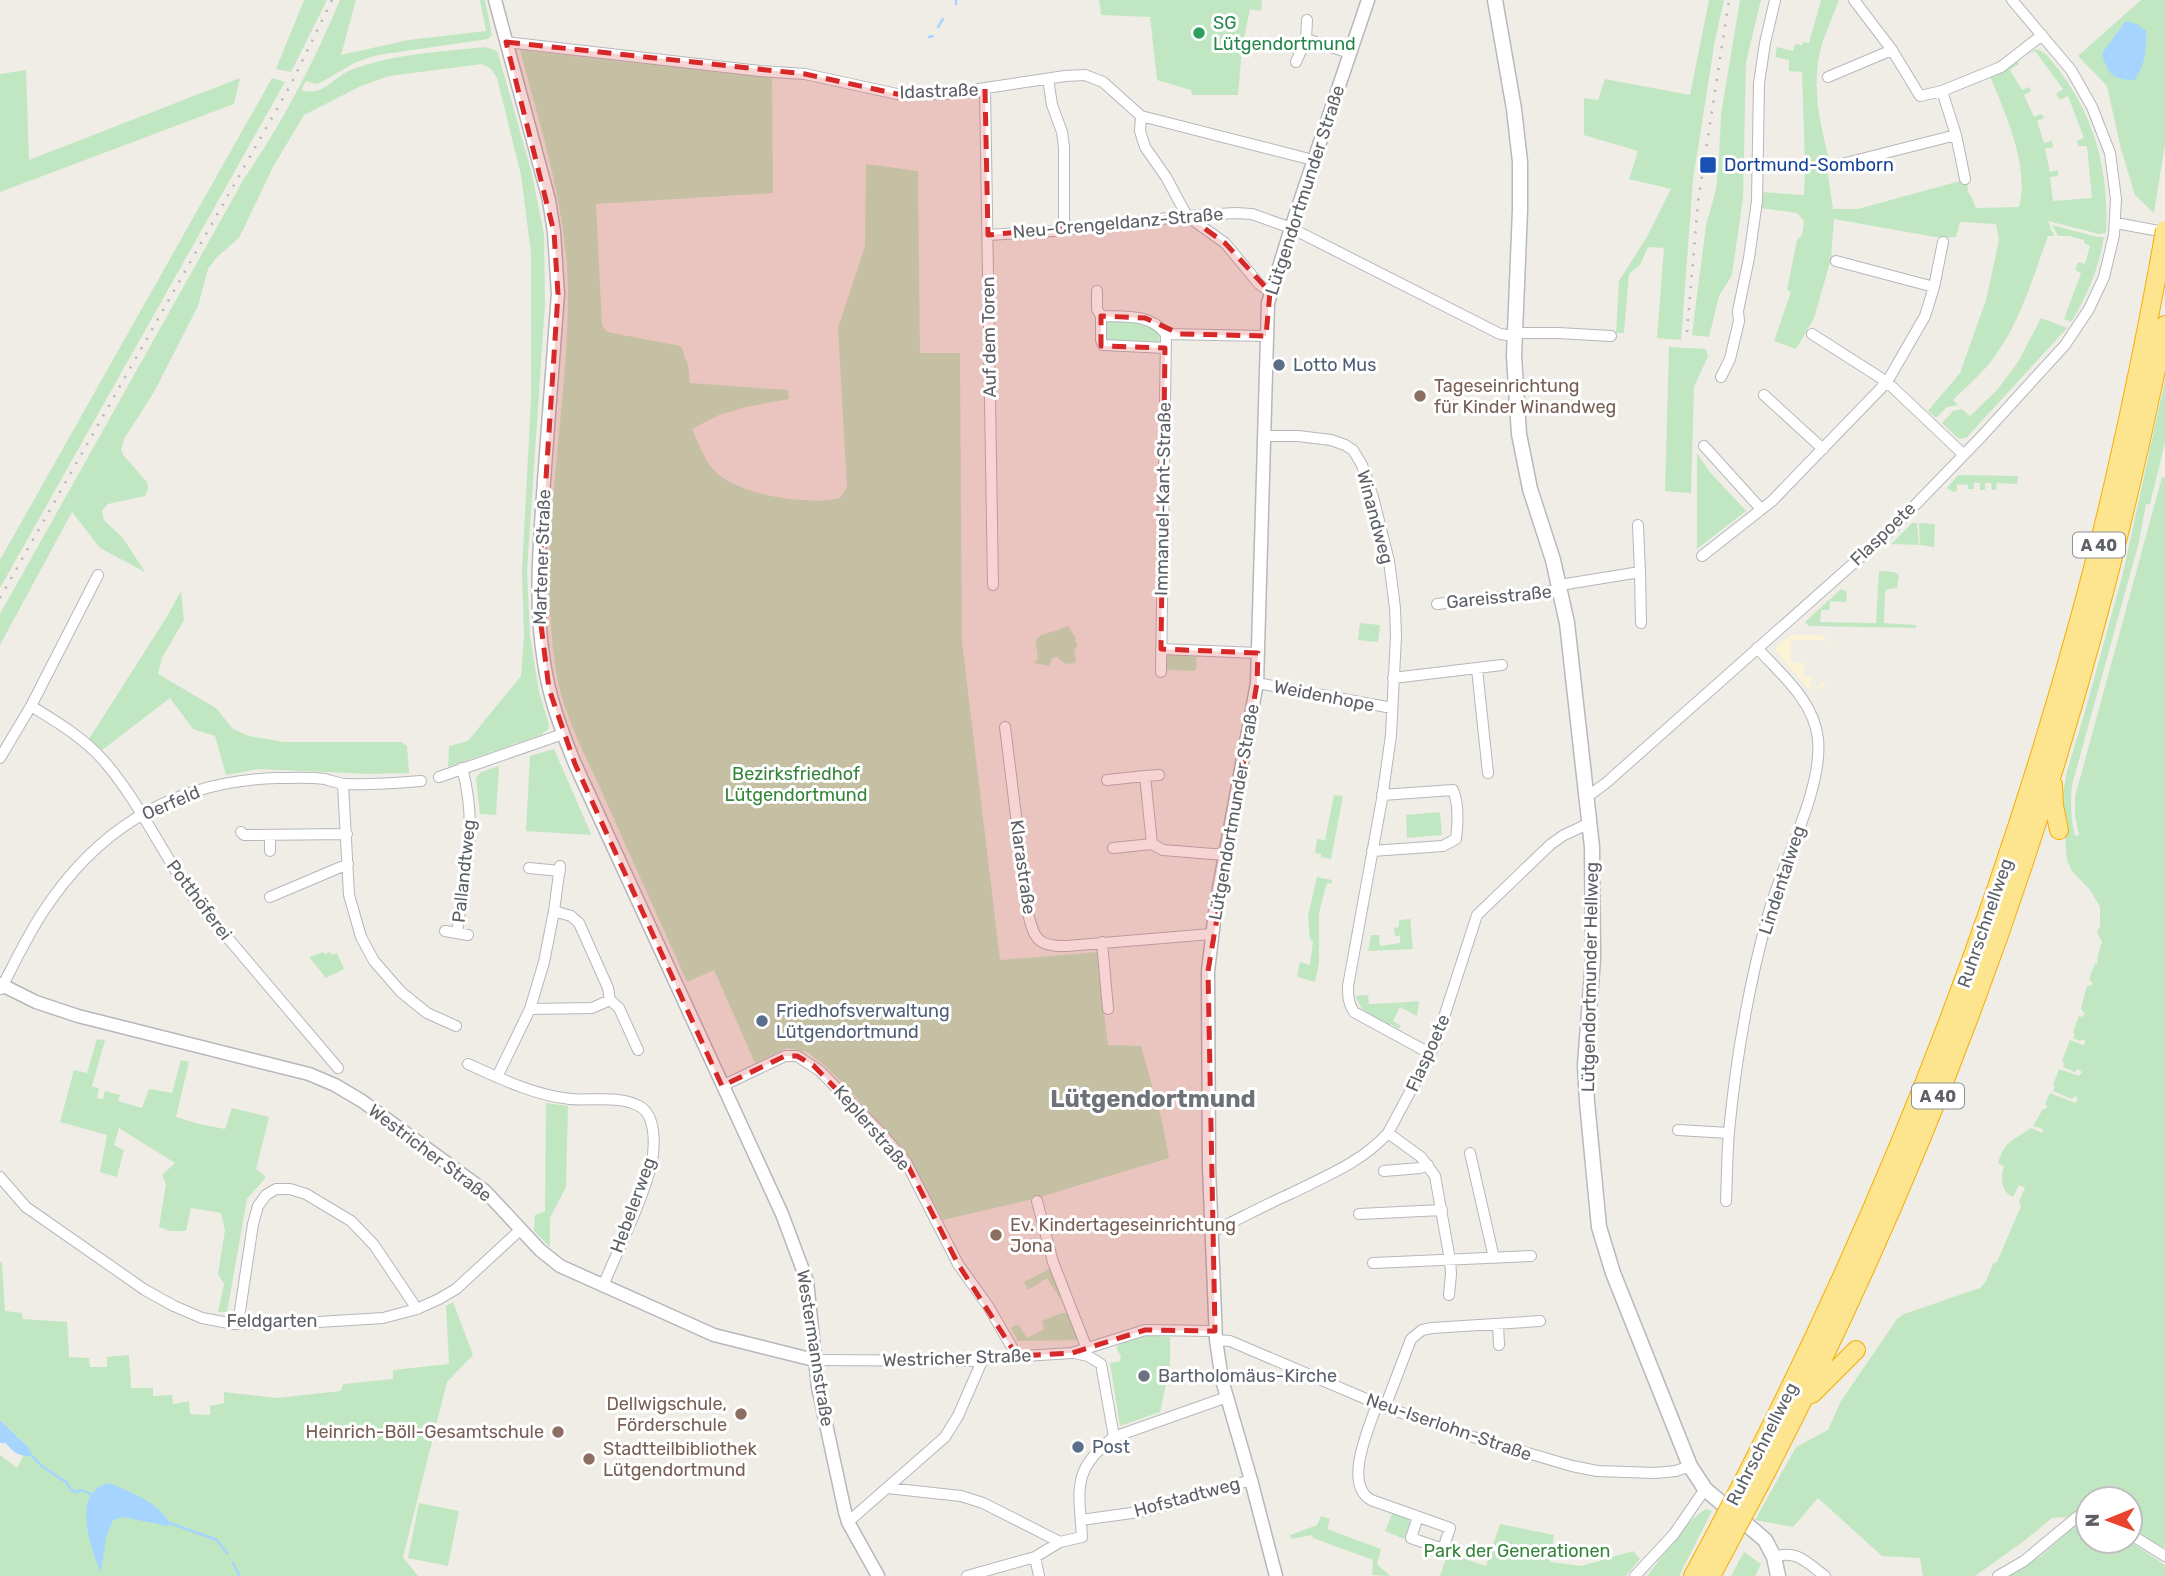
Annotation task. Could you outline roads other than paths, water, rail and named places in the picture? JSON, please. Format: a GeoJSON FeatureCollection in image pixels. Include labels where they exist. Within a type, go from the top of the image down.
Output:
{"type":"FeatureCollection","features":[{"type":"Feature","properties":{"kind":"highway","name":"Ruhrschnellweg"},"geometry":{"type":"LineString","coordinates":[[1693,1576],[1721,1541],[1753,1480],[1880,1192],[1941,1045],[1992,906],[2044,743],[2084,603],[2127,424],[2165,231]]}},
{"type":"Feature","properties":{"kind":"highway","name":"Ruhrschnellweg"},"geometry":{"type":"LineString","coordinates":[[1753,1480],[1791,1426],[1860,1280],[1938,1099],[2008,910],[2093,637],[2165,325]]}},
{"type":"Feature","properties":{"kind":"highway"},"geometry":{"type":"LineString","coordinates":[[2058,756],[2053,775],[2053,795],[2059,830]]}},
{"type":"Feature","properties":{"kind":"highway"},"geometry":{"type":"LineString","coordinates":[[1791,1426],[1817,1388],[1856,1350]]}},
{"type":"Feature","properties":{"kind":"highway","name":"Ruhrschnellweg"},"geometry":{"type":"LineString","coordinates":[[1711,1576],[1721,1541]]}},
{"type":"Feature","properties":{"kind":"main road","name":"Lütgendortmunder Hellweg"},"geometry":{"type":"LineString","coordinates":[[1495,0],[1514,109],[1520,162],[1514,335],[1515,392],[1522,454],[1530,489],[1561,587],[1590,823],[1593,959],[1586,1065],[1587,1102],[1603,1246],[1690,1466],[1705,1489],[1764,1539],[1774,1557],[1778,1576]]}},
{"type":"Feature","properties":{"kind":"street","name":"Martener Straße"},"geometry":{"type":"LineString","coordinates":[[495,0],[549,200],[557,266],[558,294],[539,546],[538,601],[544,664],[563,734],[722,1086]]}},
{"type":"Feature","properties":{"kind":"street","name":"Lütgendortmunder Straße"},"geometry":{"type":"LineString","coordinates":[[1276,1576],[1227,1397],[1216,1336],[1211,1230],[1208,971],[1225,855],[1257,683],[1266,336],[1270,292],[1368,0]]}},
{"type":"Feature","properties":{"kind":"street"},"geometry":{"type":"LineString","coordinates":[[1721,376],[1730,359],[1749,258],[1756,201],[1759,83],[1774,0]]}},
{"type":"Feature","properties":{"kind":"street"},"geometry":{"type":"LineString","coordinates":[[1854,0],[1892,50],[1920,96],[1942,91],[2001,66],[2042,35]]}},
{"type":"Feature","properties":{"kind":"street","name":"Flaspoete"},"geometry":{"type":"LineString","coordinates":[[1587,797],[1891,530],[2051,361],[2077,329],[2089,309],[2104,276],[2116,223],[2110,153],[2101,126],[2071,70],[2012,0]]}},
{"type":"Feature","properties":{"kind":"street"},"geometry":{"type":"LineString","coordinates":[[1296,62],[1306,39],[1307,20]]}},
{"type":"Feature","properties":{"kind":"street"},"geometry":{"type":"LineString","coordinates":[[1306,39],[1350,53]]}},
{"type":"Feature","properties":{"kind":"street","name":"Idastraße"},"geometry":{"type":"LineString","coordinates":[[506,42],[805,74],[897,94],[946,94],[1075,75],[1096,78],[1141,116],[1313,160]]}},
{"type":"Feature","properties":{"kind":"street"},"geometry":{"type":"LineString","coordinates":[[1828,77],[1892,50]]}},
{"type":"Feature","properties":{"kind":"street"},"geometry":{"type":"LineString","coordinates":[[1048,79],[1064,147],[1064,229]]}},
{"type":"Feature","properties":{"kind":"street","name":"Auf dem Toren"},"geometry":{"type":"LineString","coordinates":[[985,89],[993,586]]}},
{"type":"Feature","properties":{"kind":"street"},"geometry":{"type":"LineString","coordinates":[[1942,91],[1956,135],[1965,178]]}},
{"type":"Feature","properties":{"kind":"street"},"geometry":{"type":"LineString","coordinates":[[1141,116],[1140,131],[1145,147],[1166,177],[1187,216],[1233,251],[1259,284],[1270,292]]}},
{"type":"Feature","properties":{"kind":"street"},"geometry":{"type":"LineString","coordinates":[[1834,166],[1956,135]]}},
{"type":"Feature","properties":{"kind":"street","name":"Neu-Crengeldanz-Straße"},"geometry":{"type":"LineString","coordinates":[[988,234],[1236,212],[1252,214],[1291,228],[1500,334],[1514,335]]}},
{"type":"Feature","properties":{"kind":"street"},"geometry":{"type":"LineString","coordinates":[[1214,234],[1210,224],[1217,214]]}},
{"type":"Feature","properties":{"kind":"street"},"geometry":{"type":"LineString","coordinates":[[2116,223],[2165,231]]}},
{"type":"Feature","properties":{"kind":"street"},"geometry":{"type":"LineString","coordinates":[[1702,556],[1772,501],[1887,382],[1925,316],[1943,242]]}},
{"type":"Feature","properties":{"kind":"street"},"geometry":{"type":"LineString","coordinates":[[1836,261],[1934,287]]}},
{"type":"Feature","properties":{"kind":"street"},"geometry":{"type":"LineString","coordinates":[[1097,291],[1103,345],[1165,348]]}},
{"type":"Feature","properties":{"kind":"street"},"geometry":{"type":"LineString","coordinates":[[1101,316],[1145,318],[1154,322],[1166,334],[1266,336]]}},
{"type":"Feature","properties":{"kind":"street"},"geometry":{"type":"LineString","coordinates":[[1514,335],[1558,333],[1611,337]]}},
{"type":"Feature","properties":{"kind":"street","name":"Immanuel-Kant-Straße"},"geometry":{"type":"LineString","coordinates":[[1161,672],[1166,334]]}},
{"type":"Feature","properties":{"kind":"street"},"geometry":{"type":"LineString","coordinates":[[1812,334],[1887,382],[1963,454]]}},
{"type":"Feature","properties":{"kind":"street"},"geometry":{"type":"LineString","coordinates":[[1764,394],[1823,449]]}},
{"type":"Feature","properties":{"kind":"street","name":"Winandweg"},"geometry":{"type":"LineString","coordinates":[[1264,436],[1331,440],[1353,450],[1373,497],[1389,561],[1395,608],[1391,735],[1348,986],[1350,1005],[1354,1012],[1431,1054]]}},
{"type":"Feature","properties":{"kind":"street"},"geometry":{"type":"LineString","coordinates":[[1704,446],[1761,509]]}},
{"type":"Feature","properties":{"kind":"street"},"geometry":{"type":"LineString","coordinates":[[1638,525],[1642,623]]}},
{"type":"Feature","properties":{"kind":"street","name":"Gareisstraße"},"geometry":{"type":"LineString","coordinates":[[1437,604],[1561,587],[1640,572]]}},
{"type":"Feature","properties":{"kind":"street"},"geometry":{"type":"LineString","coordinates":[[0,758],[31,706],[98,575]]}},
{"type":"Feature","properties":{"kind":"street","name":"Lindentalweg"},"geometry":{"type":"LineString","coordinates":[[1726,1200],[1729,1133],[1741,1039],[1767,919],[1815,777],[1819,754],[1818,736],[1808,707],[1757,648]]}},
{"type":"Feature","properties":{"kind":"street"},"geometry":{"type":"LineString","coordinates":[[1161,649],[1258,653]]}},
{"type":"Feature","properties":{"kind":"street"},"geometry":{"type":"LineString","coordinates":[[1393,678],[1502,665]]}},
{"type":"Feature","properties":{"kind":"street"},"geometry":{"type":"LineString","coordinates":[[1477,669],[1488,772]]}},
{"type":"Feature","properties":{"kind":"street","name":"Weidenhope"},"geometry":{"type":"LineString","coordinates":[[1257,683],[1392,708]]}},
{"type":"Feature","properties":{"kind":"street","name":"Potthöferei"},"geometry":{"type":"LineString","coordinates":[[31,706],[63,725],[104,761],[142,813],[177,876],[338,1069]]}},
{"type":"Feature","properties":{"kind":"street","name":"Klarastraße"},"geometry":{"type":"LineString","coordinates":[[1005,727],[1028,913],[1034,934],[1040,942],[1052,946],[1212,934]]}},
{"type":"Feature","properties":{"kind":"street"},"geometry":{"type":"LineString","coordinates":[[439,776],[563,734]]}},
{"type":"Feature","properties":{"kind":"street","name":"Pallandtweg"},"geometry":{"type":"LineString","coordinates":[[457,933],[471,842],[471,814],[462,768]]}},
{"type":"Feature","properties":{"kind":"street"},"geometry":{"type":"LineString","coordinates":[[1107,780],[1159,775]]}},
{"type":"Feature","properties":{"kind":"street"},"geometry":{"type":"LineString","coordinates":[[1145,776],[1152,844]]}},
{"type":"Feature","properties":{"kind":"street","name":"Oerfeld"},"geometry":{"type":"LineString","coordinates":[[1,987],[43,911],[63,883],[108,838],[142,813],[209,787],[248,780],[324,779],[343,784],[383,785],[421,781]]}},
{"type":"Feature","properties":{"kind":"street"},"geometry":{"type":"LineString","coordinates":[[343,784],[342,806],[347,834],[349,895],[361,937],[374,961],[401,992],[427,1013],[456,1026]]}},
{"type":"Feature","properties":{"kind":"street"},"geometry":{"type":"LineString","coordinates":[[1372,851],[1443,846],[1456,839],[1458,825],[1453,790],[1382,795]]}},
{"type":"Feature","properties":{"kind":"street","name":"Flaspoete"},"geometry":{"type":"LineString","coordinates":[[1211,1230],[1335,1172],[1379,1144],[1388,1133],[1431,1054],[1448,1011],[1477,915],[1551,844],[1590,823]]}},
{"type":"Feature","properties":{"kind":"street"},"geometry":{"type":"LineString","coordinates":[[241,832],[244,835],[347,834]]}},
{"type":"Feature","properties":{"kind":"street"},"geometry":{"type":"LineString","coordinates":[[270,835],[270,851]]}},
{"type":"Feature","properties":{"kind":"street"},"geometry":{"type":"LineString","coordinates":[[1113,848],[1152,844],[1163,850],[1225,855]]}},
{"type":"Feature","properties":{"kind":"street"},"geometry":{"type":"LineString","coordinates":[[270,897],[348,864]]}},
{"type":"Feature","properties":{"kind":"street"},"geometry":{"type":"LineString","coordinates":[[497,1077],[530,1009],[544,962],[554,911],[560,869],[528,868]]}},
{"type":"Feature","properties":{"kind":"street"},"geometry":{"type":"LineString","coordinates":[[554,911],[571,916],[579,923],[608,988],[610,1000],[619,1008],[638,1050]]}},
{"type":"Feature","properties":{"kind":"street","name":"Pallandtweg"},"geometry":{"type":"LineString","coordinates":[[445,931],[468,935]]}},
{"type":"Feature","properties":{"kind":"street"},"geometry":{"type":"LineString","coordinates":[[1102,942],[1108,1009]]}},
{"type":"Feature","properties":{"kind":"street","name":"Westricher Straße"},"geometry":{"type":"LineString","coordinates":[[1,987],[60,1011],[309,1074],[335,1085],[362,1101],[485,1191],[520,1230],[560,1266],[714,1335],[814,1360],[982,1361],[990,1358],[1072,1353],[1145,1330],[1216,1336]]}},
{"type":"Feature","properties":{"kind":"street"},"geometry":{"type":"LineString","coordinates":[[530,1009],[592,1008],[610,1000]]}},
{"type":"Feature","properties":{"kind":"street","name":"Keplerstraße"},"geometry":{"type":"LineString","coordinates":[[722,1086],[785,1056],[797,1056],[820,1071],[863,1113],[906,1162],[958,1264],[988,1306],[1017,1356]]}},
{"type":"Feature","properties":{"kind":"street","name":"Hebelerweg"},"geometry":{"type":"LineString","coordinates":[[468,1064],[519,1086],[561,1097],[625,1101],[640,1106],[648,1114],[652,1127],[651,1167],[603,1286]]}},
{"type":"Feature","properties":{"kind":"street","name":"Westermannstraße"},"geometry":{"type":"LineString","coordinates":[[722,1086],[782,1214],[803,1266],[810,1299],[818,1387],[848,1522],[878,1576]]}},
{"type":"Feature","properties":{"kind":"street"},"geometry":{"type":"LineString","coordinates":[[1678,1130],[1729,1133]]}},
{"type":"Feature","properties":{"kind":"street"},"geometry":{"type":"LineString","coordinates":[[1388,1133],[1428,1165],[1435,1176],[1450,1260],[1448,1295]]}},
{"type":"Feature","properties":{"kind":"street"},"geometry":{"type":"LineString","coordinates":[[1469,1153],[1494,1258]]}},
{"type":"Feature","properties":{"kind":"street"},"geometry":{"type":"LineString","coordinates":[[1384,1171],[1428,1165]]}},
{"type":"Feature","properties":{"kind":"street","name":"Feldgarten"},"geometry":{"type":"LineString","coordinates":[[0,1177],[26,1206],[153,1295],[202,1318],[238,1324],[383,1318],[417,1309],[456,1289],[520,1230]]}},
{"type":"Feature","properties":{"kind":"street"},"geometry":{"type":"LineString","coordinates":[[238,1324],[258,1206],[266,1195],[276,1189],[290,1189],[306,1194],[351,1221],[373,1245],[417,1309]]}},
{"type":"Feature","properties":{"kind":"street"},"geometry":{"type":"LineString","coordinates":[[1037,1201],[1053,1262],[1087,1349]]}},
{"type":"Feature","properties":{"kind":"street"},"geometry":{"type":"LineString","coordinates":[[1359,1214],[1441,1210]]}},
{"type":"Feature","properties":{"kind":"street"},"geometry":{"type":"LineString","coordinates":[[1373,1263],[1531,1256]]}},
{"type":"Feature","properties":{"kind":"street"},"geometry":{"type":"LineString","coordinates":[[1418,1517],[1371,1500],[1364,1496],[1359,1487],[1359,1456],[1406,1349],[1417,1333],[1432,1328],[1540,1321]]}},
{"type":"Feature","properties":{"kind":"street"},"geometry":{"type":"LineString","coordinates":[[1498,1324],[1499,1345]]}},
{"type":"Feature","properties":{"kind":"street","name":"Neu-Iserlohn-Straße"},"geometry":{"type":"LineString","coordinates":[[1216,1336],[1381,1406],[1463,1434],[1584,1469],[1665,1473],[1690,1466]]}},
{"type":"Feature","properties":{"kind":"street"},"geometry":{"type":"LineString","coordinates":[[1114,1437],[1101,1364],[1103,1349],[1117,1338]]}},
{"type":"Feature","properties":{"kind":"street"},"geometry":{"type":"LineString","coordinates":[[1072,1353],[1088,1356],[1101,1364]]}},
{"type":"Feature","properties":{"kind":"street"},"geometry":{"type":"LineString","coordinates":[[848,1522],[945,1437],[958,1416],[982,1361]]}},
{"type":"Feature","properties":{"kind":"street"},"geometry":{"type":"LineString","coordinates":[[967,1576],[1035,1556],[1060,1542],[1082,1537],[1079,1481],[1084,1467],[1092,1457],[1114,1437],[1227,1397]]}},
{"type":"Feature","properties":{"kind":"street","name":"Hofstadtweg"},"geometry":{"type":"LineString","coordinates":[[1080,1520],[1146,1511],[1251,1480]]}},
{"type":"Feature","properties":{"kind":"street"},"geometry":{"type":"LineString","coordinates":[[887,1488],[961,1496],[983,1503],[1060,1542]]}},
{"type":"Feature","properties":{"kind":"street"},"geometry":{"type":"LineString","coordinates":[[1635,1576],[1674,1534],[1705,1489]]}},
{"type":"Feature","properties":{"kind":"street"},"geometry":{"type":"LineString","coordinates":[[1998,1576],[2024,1561],[2074,1519]]}},
{"type":"Feature","properties":{"kind":"street"},"geometry":{"type":"LineString","coordinates":[[2144,1543],[2165,1556]]}},
{"type":"Feature","properties":{"kind":"street"},"geometry":{"type":"LineString","coordinates":[[1774,1557],[1786,1553],[1795,1555],[1825,1576]]}},
{"type":"Feature","properties":{"kind":"street"},"geometry":{"type":"LineString","coordinates":[[1035,1556],[1039,1576]]}},
{"type":"Feature","properties":{"kind":"water"},"geometry":{"type":"Polygon","coordinates":[[[2126,21],[2137,24],[2146,31],[2145,57],[2135,80],[2121,79],[2112,74],[2102,53],[2126,21]]]}},
{"type":"Feature","properties":{"kind":"water"},"geometry":{"type":"Polygon","coordinates":[[[0,1420],[28,1447],[33,1456],[21,1455],[6,1443],[0,1443],[0,1420]]]}},
{"type":"Feature","properties":{"kind":"water"},"geometry":{"type":"Polygon","coordinates":[[[110,1483],[151,1503],[170,1523],[168,1526],[123,1517],[113,1520],[106,1538],[101,1573],[92,1550],[86,1509],[97,1488],[110,1483]]]}},
{"type":"Feature","properties":{"kind":"waterway"},"geometry":{"type":"LineString","coordinates":[[938,27],[943,19]]}},
{"type":"Feature","properties":{"kind":"waterway"},"geometry":{"type":"LineString","coordinates":[[929,37],[933,36]]}},
{"type":"Feature","properties":{"kind":"waterway"},"geometry":{"type":"LineString","coordinates":[[30,1454],[43,1467],[66,1482],[71,1490],[82,1490],[94,1496]]}},
{"type":"Feature","properties":{"kind":"waterway"},"geometry":{"type":"LineString","coordinates":[[170,1523],[217,1540],[227,1553]]}},
{"type":"Feature","properties":{"kind":"waterway"},"geometry":{"type":"LineString","coordinates":[[233,1563],[240,1576]]}},
{"type":"Feature","properties":{"kind":"railway"},"geometry":{"type":"LineString","coordinates":[[0,598],[290,86],[332,0]]}},
{"type":"Feature","properties":{"kind":"railway"},"geometry":{"type":"LineString","coordinates":[[1687,332],[1698,202],[1729,0]]}},
{"type":"Feature","properties":{"kind":"place","name":"SG Lütgendortmund"},"geometry":{"type":"Point","coordinates":[1199,33]}},
{"type":"Feature","properties":{"kind":"place","name":"Dortmund-Somborn"},"geometry":{"type":"Point","coordinates":[1708,165]}},
{"type":"Feature","properties":{"kind":"place","name":"Lotto Mus"},"geometry":{"type":"Point","coordinates":[1279,365]}},
{"type":"Feature","properties":{"kind":"place","name":"Tageseinrichtung für Kinder Winandweg"},"geometry":{"type":"Point","coordinates":[1420,396]}},
{"type":"Feature","properties":{"kind":"place","name":"Friedhofsverwaltung Lütgendortmund"},"geometry":{"type":"Point","coordinates":[762,1021]}},
{"type":"Feature","properties":{"kind":"place","name":"Ev. Kindertageseinrichtung Jona"},"geometry":{"type":"Point","coordinates":[996,1235]}},
{"type":"Feature","properties":{"kind":"place","name":"Bartholomäus-Kirche"},"geometry":{"type":"Point","coordinates":[1144,1376]}},
{"type":"Feature","properties":{"kind":"place","name":"Dellwigschule, Förderschule"},"geometry":{"type":"Point","coordinates":[741,1414]}},
{"type":"Feature","properties":{"kind":"place","name":"Heinrich-Böll-Gesamtschule"},"geometry":{"type":"Point","coordinates":[558,1432]}},
{"type":"Feature","properties":{"kind":"place","name":"Post"},"geometry":{"type":"Point","coordinates":[1078,1447]}},
{"type":"Feature","properties":{"kind":"place","name":"Stadtteilbibliothek Lütgendortmund"},"geometry":{"type":"Point","coordinates":[589,1459]}},
{"type":"Feature","properties":{"kind":"district","name":"Lütgendortmund"},"geometry":{"type":"Point","coordinates":[1153,1099]}},
{"type":"Feature","properties":{"kind":"park label","name":"Bezirksfriedhof Lütgendortmund"},"geometry":{"type":"Point","coordinates":[796,784]}},
{"type":"Feature","properties":{"kind":"park label","name":"Park der Generationen"},"geometry":{"type":"Point","coordinates":[1517,1551]}}]}
